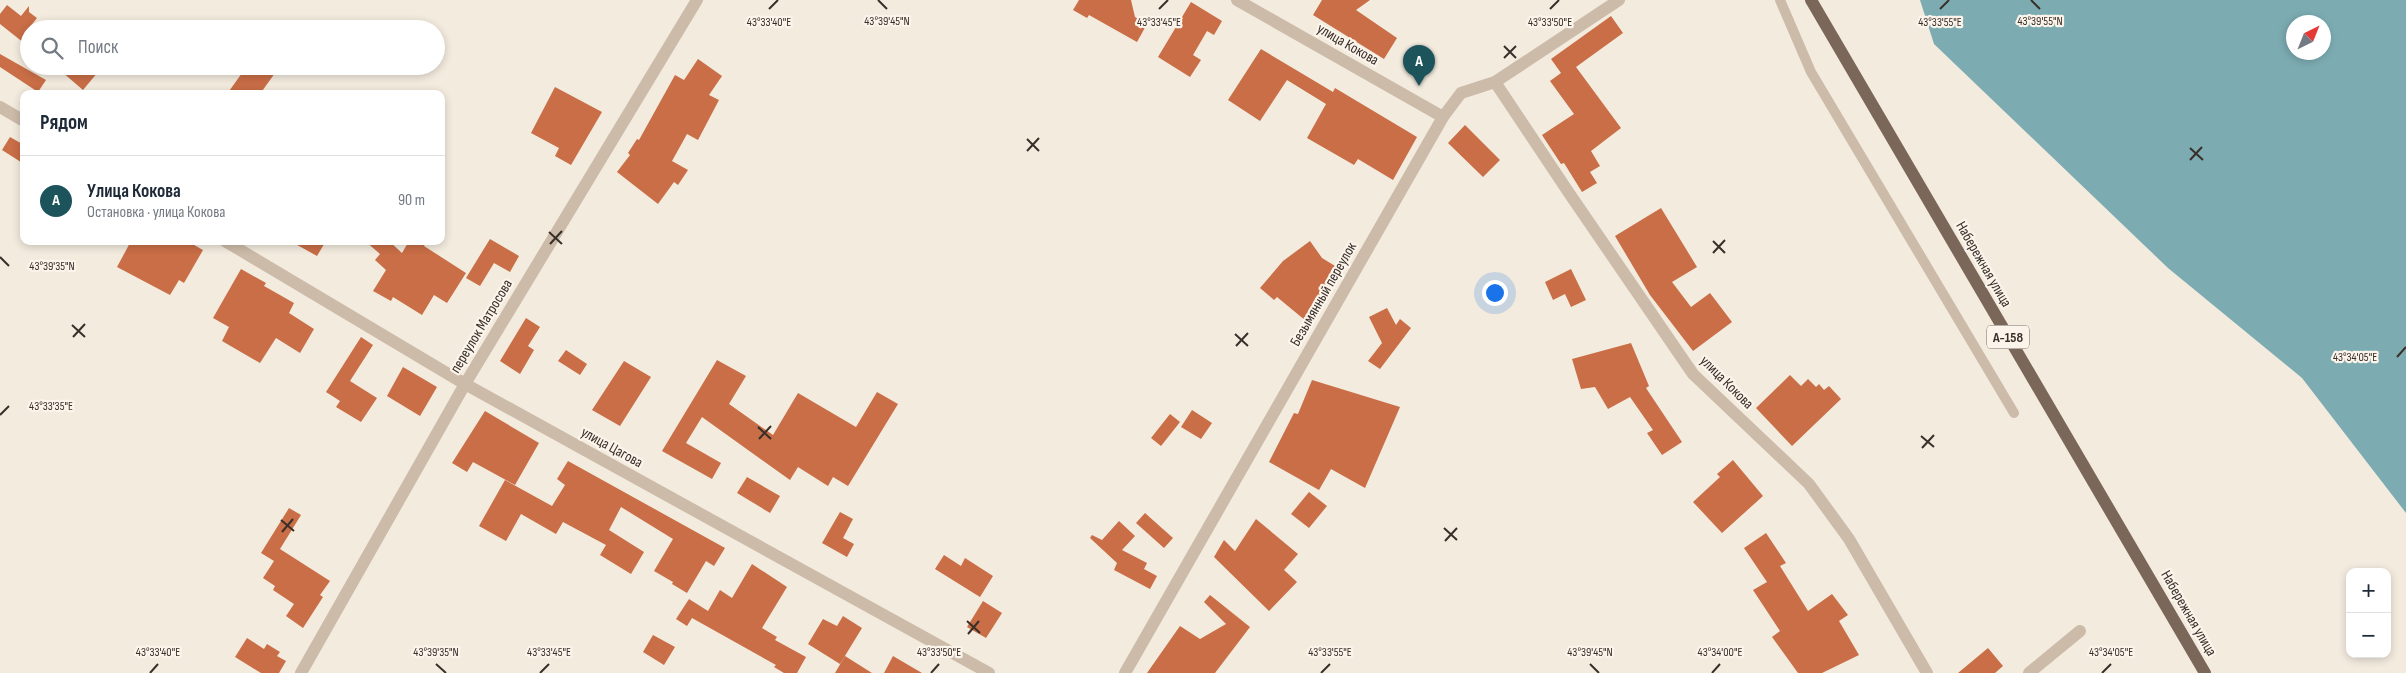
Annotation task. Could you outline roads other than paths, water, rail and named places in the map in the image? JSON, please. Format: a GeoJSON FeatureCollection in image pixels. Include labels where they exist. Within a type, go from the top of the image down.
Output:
{"type":"FeatureCollection","features":[{"type":"Feature","properties":{"kind":"main road","name":"Набережная улица"},"geometry":{"type":"LineString","coordinates":[[1811,0],[2205,673]]}},
{"type":"Feature","properties":{"kind":"street","name":"переулок Матросова"},"geometry":{"type":"LineString","coordinates":[[301,673],[465,384],[697,0]]}},
{"type":"Feature","properties":{"kind":"street","name":"улица Кокова"},"geometry":{"type":"LineString","coordinates":[[1237,0],[1443,117]]}},
{"type":"Feature","properties":{"kind":"street","name":"Безымянный переулок"},"geometry":{"type":"LineString","coordinates":[[1125,673],[1443,117],[1461,93],[1495,82],[1619,0]]}},
{"type":"Feature","properties":{"kind":"street","name":"улица Кокова"},"geometry":{"type":"LineString","coordinates":[[1495,82],[1693,374],[1809,484],[1848,539],[1927,673]]}},
{"type":"Feature","properties":{"kind":"street"},"geometry":{"type":"LineString","coordinates":[[0,107],[20,119]]}},
{"type":"Feature","properties":{"kind":"street","name":"улица Цагова"},"geometry":{"type":"LineString","coordinates":[[232,245],[465,384],[989,673]]}},
{"type":"Feature","properties":{"kind":"street"},"geometry":{"type":"LineString","coordinates":[[2029,673],[2080,631]]}},
{"type":"Feature","properties":{"kind":"lane"},"geometry":{"type":"LineString","coordinates":[[1780,0],[1811,72],[2014,413]]}},
{"type":"Feature","properties":{"kind":"water"},"geometry":{"type":"Polygon","coordinates":[[[1920,0],[2406,0],[2406,513],[2302,378],[2168,268],[1934,44],[1920,0]]]}},
{"type":"Feature","properties":{"kind":"place","name":"Улица Кокова"},"geometry":{"type":"Point","coordinates":[1419,86]}}]}
